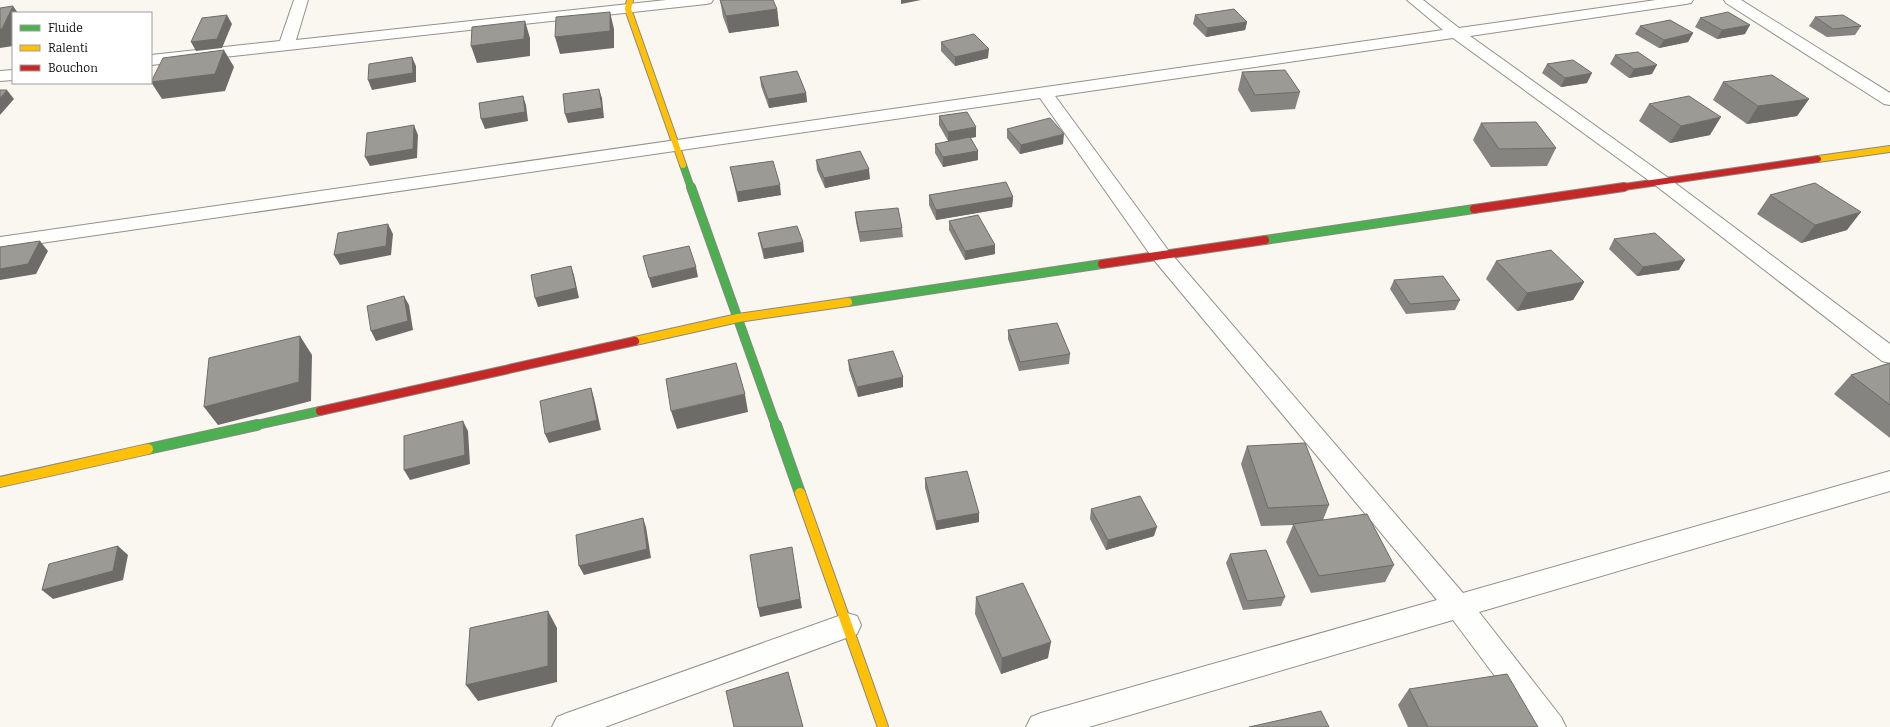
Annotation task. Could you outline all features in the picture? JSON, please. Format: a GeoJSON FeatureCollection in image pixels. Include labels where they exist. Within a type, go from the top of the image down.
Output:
{"type":"FeatureCollection","features":[{"type":"Feature","properties":{"kind":"street"},"geometry":{"type":"LineString","coordinates":[[286,46],[302,0]]}},
{"type":"Feature","properties":{"kind":"street"},"geometry":{"type":"LineString","coordinates":[[152,60],[286,46],[629,4],[706,0]]}},
{"type":"Feature","properties":{"kind":"street"},"geometry":{"type":"LineString","coordinates":[[1414,0],[1456,33],[1661,181],[1890,355]]}},
{"type":"Feature","properties":{"kind":"street"},"geometry":{"type":"LineString","coordinates":[[0,243],[1686,0]]}},
{"type":"Feature","properties":{"kind":"street"},"geometry":{"type":"LineString","coordinates":[[1731,0],[1890,100]]}},
{"type":"Feature","properties":{"kind":"street"},"geometry":{"type":"LineString","coordinates":[[629,4],[677,145],[883,727]]}},
{"type":"Feature","properties":{"kind":"street"},"geometry":{"type":"LineString","coordinates":[[0,76],[12,75]]}},
{"type":"Feature","properties":{"kind":"street"},"geometry":{"type":"LineString","coordinates":[[1044,92],[1161,255],[1458,606],[1551,727]]}},
{"type":"Feature","properties":{"kind":"street"},"geometry":{"type":"LineString","coordinates":[[0,482],[738,318],[1661,181],[1890,149]]}},
{"type":"Feature","properties":{"kind":"street"},"geometry":{"type":"LineString","coordinates":[[1041,727],[1890,481]]}},
{"type":"Feature","properties":{"kind":"street"},"geometry":{"type":"LineString","coordinates":[[567,727],[847,625]]}},
{"type":"Feature","properties":{"kind":"building"},"geometry":{"type":"Polygon","coordinates":[[[720,0],[773,0],[777,9],[726,16],[720,0]]]}},
{"type":"Feature","properties":{"kind":"building"},"geometry":{"type":"Polygon","coordinates":[[[13,6],[2,29],[0,29],[0,8],[13,6]]]}},
{"type":"Feature","properties":{"kind":"building"},"geometry":{"type":"Polygon","coordinates":[[[1234,9],[1247,22],[1207,28],[1195,15],[1234,9]]]}},
{"type":"Feature","properties":{"kind":"building"},"geometry":{"type":"Polygon","coordinates":[[[610,12],[610,31],[555,37],[556,17],[610,12]]]}},
{"type":"Feature","properties":{"kind":"building"},"geometry":{"type":"Polygon","coordinates":[[[1728,12],[1750,25],[1722,30],[1700,18],[1728,12]]]}},
{"type":"Feature","properties":{"kind":"building"},"geometry":{"type":"Polygon","coordinates":[[[227,15],[217,39],[191,42],[202,18],[227,15]]]}},
{"type":"Feature","properties":{"kind":"building"},"geometry":{"type":"Polygon","coordinates":[[[1843,15],[1861,26],[1833,29],[1815,17],[1843,15]]]}},
{"type":"Feature","properties":{"kind":"building"},"geometry":{"type":"Polygon","coordinates":[[[1670,20],[1693,33],[1664,40],[1640,26],[1670,20]]]}},
{"type":"Feature","properties":{"kind":"building"},"geometry":{"type":"Polygon","coordinates":[[[525,21],[524,39],[471,46],[472,27],[525,21]]]}},
{"type":"Feature","properties":{"kind":"building"},"geometry":{"type":"Polygon","coordinates":[[[974,34],[989,49],[955,57],[941,42],[974,34]]]}},
{"type":"Feature","properties":{"kind":"building"},"geometry":{"type":"Polygon","coordinates":[[[224,50],[215,74],[152,82],[163,58],[224,50]]]}},
{"type":"Feature","properties":{"kind":"building"},"geometry":{"type":"Polygon","coordinates":[[[1638,52],[1657,65],[1634,69],[1615,55],[1638,52]]]}},
{"type":"Feature","properties":{"kind":"building"},"geometry":{"type":"Polygon","coordinates":[[[412,57],[413,73],[368,80],[369,64],[412,57]]]}},
{"type":"Feature","properties":{"kind":"building"},"geometry":{"type":"Polygon","coordinates":[[[1573,60],[1592,73],[1565,78],[1547,64],[1573,60]]]}},
{"type":"Feature","properties":{"kind":"building"},"geometry":{"type":"Polygon","coordinates":[[[1285,70],[1300,92],[1255,95],[1242,72],[1285,70]]]}},
{"type":"Feature","properties":{"kind":"building"},"geometry":{"type":"Polygon","coordinates":[[[797,71],[806,93],[768,99],[760,77],[797,71]]]}},
{"type":"Feature","properties":{"kind":"building"},"geometry":{"type":"Polygon","coordinates":[[[1772,75],[1809,99],[1758,106],[1723,82],[1772,75]]]}},
{"type":"Feature","properties":{"kind":"building"},"geometry":{"type":"Polygon","coordinates":[[[599,89],[602,108],[565,114],[563,94],[599,89]]]}},
{"type":"Feature","properties":{"kind":"building"},"geometry":{"type":"Polygon","coordinates":[[[0,90],[7,90],[0,98],[0,90]]]}},
{"type":"Feature","properties":{"kind":"building"},"geometry":{"type":"Polygon","coordinates":[[[523,96],[525,112],[481,119],[479,103],[523,96]]]}},
{"type":"Feature","properties":{"kind":"building"},"geometry":{"type":"Polygon","coordinates":[[[1689,96],[1721,117],[1681,126],[1649,104],[1689,96]]]}},
{"type":"Feature","properties":{"kind":"building"},"geometry":{"type":"Polygon","coordinates":[[[967,112],[976,127],[948,132],[939,116],[967,112]]]}},
{"type":"Feature","properties":{"kind":"building"},"geometry":{"type":"Polygon","coordinates":[[[1050,118],[1064,134],[1021,145],[1007,129],[1050,118]]]}},
{"type":"Feature","properties":{"kind":"building"},"geometry":{"type":"Polygon","coordinates":[[[1536,122],[1556,148],[1499,149],[1481,123],[1536,122]]]}},
{"type":"Feature","properties":{"kind":"building"},"geometry":{"type":"Polygon","coordinates":[[[414,125],[413,149],[365,157],[367,133],[414,125]]]}},
{"type":"Feature","properties":{"kind":"building"},"geometry":{"type":"Polygon","coordinates":[[[970,137],[978,151],[943,157],[935,144],[970,137]]]}},
{"type":"Feature","properties":{"kind":"building"},"geometry":{"type":"Polygon","coordinates":[[[860,151],[869,169],[824,178],[816,160],[860,151]]]}},
{"type":"Feature","properties":{"kind":"building"},"geometry":{"type":"Polygon","coordinates":[[[773,161],[780,185],[737,192],[730,167],[773,161]]]}},
{"type":"Feature","properties":{"kind":"building"},"geometry":{"type":"Polygon","coordinates":[[[1006,182],[1013,197],[936,210],[929,195],[1006,182]]]}},
{"type":"Feature","properties":{"kind":"building"},"geometry":{"type":"Polygon","coordinates":[[[1815,183],[1861,212],[1815,225],[1770,195],[1815,183]]]}},
{"type":"Feature","properties":{"kind":"building"},"geometry":{"type":"Polygon","coordinates":[[[898,208],[902,228],[859,232],[855,212],[898,208]]]}},
{"type":"Feature","properties":{"kind":"building"},"geometry":{"type":"Polygon","coordinates":[[[978,215],[995,245],[965,251],[949,221],[978,215]]]}},
{"type":"Feature","properties":{"kind":"building"},"geometry":{"type":"Polygon","coordinates":[[[388,224],[386,246],[334,255],[338,233],[388,224]]]}},
{"type":"Feature","properties":{"kind":"building"},"geometry":{"type":"Polygon","coordinates":[[[797,226],[803,242],[763,249],[758,233],[797,226]]]}},
{"type":"Feature","properties":{"kind":"building"},"geometry":{"type":"Polygon","coordinates":[[[1655,233],[1685,260],[1643,267],[1614,239],[1655,233]]]}},
{"type":"Feature","properties":{"kind":"building"},"geometry":{"type":"Polygon","coordinates":[[[40,241],[28,264],[0,269],[0,247],[40,241]]]}},
{"type":"Feature","properties":{"kind":"building"},"geometry":{"type":"Polygon","coordinates":[[[689,246],[696,267],[649,278],[643,256],[689,246]]]}},
{"type":"Feature","properties":{"kind":"building"},"geometry":{"type":"Polygon","coordinates":[[[1551,250],[1584,282],[1527,293],[1496,261],[1551,250]]]}},
{"type":"Feature","properties":{"kind":"building"},"geometry":{"type":"Polygon","coordinates":[[[571,266],[576,288],[535,298],[531,275],[571,266]]]}},
{"type":"Feature","properties":{"kind":"building"},"geometry":{"type":"Polygon","coordinates":[[[1443,276],[1460,300],[1410,304],[1394,280],[1443,276]]]}},
{"type":"Feature","properties":{"kind":"building"},"geometry":{"type":"Polygon","coordinates":[[[404,296],[408,321],[371,331],[367,306],[404,296]]]}},
{"type":"Feature","properties":{"kind":"building"},"geometry":{"type":"Polygon","coordinates":[[[1057,323],[1070,354],[1020,362],[1008,330],[1057,323]]]}},
{"type":"Feature","properties":{"kind":"building"},"geometry":{"type":"Polygon","coordinates":[[[300,336],[299,382],[204,407],[209,358],[300,336]]]}},
{"type":"Feature","properties":{"kind":"building"},"geometry":{"type":"Polygon","coordinates":[[[893,351],[903,377],[857,387],[848,360],[893,351]]]}},
{"type":"Feature","properties":{"kind":"building"},"geometry":{"type":"Polygon","coordinates":[[[736,363],[745,394],[671,411],[666,379],[736,363]]]}},
{"type":"Feature","properties":{"kind":"building"},"geometry":{"type":"Polygon","coordinates":[[[1890,363],[1890,405],[1851,375],[1890,363]]]}},
{"type":"Feature","properties":{"kind":"building"},"geometry":{"type":"Polygon","coordinates":[[[591,388],[597,420],[545,434],[540,401],[591,388]]]}},
{"type":"Feature","properties":{"kind":"building"},"geometry":{"type":"Polygon","coordinates":[[[463,421],[465,455],[404,470],[404,436],[463,421]]]}},
{"type":"Feature","properties":{"kind":"building"},"geometry":{"type":"Polygon","coordinates":[[[1305,443],[1329,505],[1268,508],[1247,446],[1305,443]]]}},
{"type":"Feature","properties":{"kind":"building"},"geometry":{"type":"Polygon","coordinates":[[[967,471],[979,513],[936,521],[925,478],[967,471]]]}},
{"type":"Feature","properties":{"kind":"building"},"geometry":{"type":"Polygon","coordinates":[[[1140,496],[1157,527],[1108,540],[1091,509],[1140,496]]]}},
{"type":"Feature","properties":{"kind":"building"},"geometry":{"type":"Polygon","coordinates":[[[1367,514],[1394,565],[1319,576],[1293,524],[1367,514]]]}},
{"type":"Feature","properties":{"kind":"building"},"geometry":{"type":"Polygon","coordinates":[[[643,518],[647,549],[579,566],[576,535],[643,518]]]}},
{"type":"Feature","properties":{"kind":"building"},"geometry":{"type":"Polygon","coordinates":[[[118,546],[113,571],[42,590],[49,564],[118,546]]]}},
{"type":"Feature","properties":{"kind":"building"},"geometry":{"type":"Polygon","coordinates":[[[792,547],[800,599],[758,608],[750,555],[792,547]]]}},
{"type":"Feature","properties":{"kind":"building"},"geometry":{"type":"Polygon","coordinates":[[[1266,550],[1285,597],[1247,601],[1230,554],[1266,550]]]}},
{"type":"Feature","properties":{"kind":"building"},"geometry":{"type":"Polygon","coordinates":[[[1023,583],[1051,642],[1002,658],[976,597],[1023,583]]]}},
{"type":"Feature","properties":{"kind":"building"},"geometry":{"type":"Polygon","coordinates":[[[548,611],[548,666],[466,685],[470,628],[548,611]]]}},
{"type":"Feature","properties":{"kind":"building"},"geometry":{"type":"Polygon","coordinates":[[[788,672],[803,727],[734,727],[726,691],[788,672]]]}},
{"type":"Feature","properties":{"kind":"building"},"geometry":{"type":"Polygon","coordinates":[[[1507,674],[1538,727],[1428,727],[1409,689],[1507,674]]]}},
{"type":"Feature","properties":{"kind":"building"},"geometry":{"type":"Polygon","coordinates":[[[1321,711],[1329,727],[1249,727],[1321,711]]]}},
{"type":"Feature","properties":{"kind":"traffic: fast"},"geometry":{"type":"LineString","coordinates":[[683,165],[800,493]]}},
{"type":"Feature","properties":{"kind":"traffic: fast"},"geometry":{"type":"LineString","coordinates":[[1265,240],[1474,209]]}},
{"type":"Feature","properties":{"kind":"traffic: fast"},"geometry":{"type":"LineString","coordinates":[[848,302],[1102,264]]}},
{"type":"Feature","properties":{"kind":"traffic: fast"},"geometry":{"type":"LineString","coordinates":[[148,449],[320,411]]}},
{"type":"Feature","properties":{"kind":"traffic: slow"},"geometry":{"type":"LineString","coordinates":[[630,0],[628,9],[683,165]]}},
{"type":"Feature","properties":{"kind":"traffic: slow"},"geometry":{"type":"LineString","coordinates":[[1818,159],[1890,149]]}},
{"type":"Feature","properties":{"kind":"traffic: slow"},"geometry":{"type":"LineString","coordinates":[[635,341],[738,318],[848,302]]}},
{"type":"Feature","properties":{"kind":"traffic: slow"},"geometry":{"type":"LineString","coordinates":[[0,482],[148,449]]}},
{"type":"Feature","properties":{"kind":"traffic: slow"},"geometry":{"type":"LineString","coordinates":[[800,493],[883,727]]}},
{"type":"Feature","properties":{"kind":"traffic: jam"},"geometry":{"type":"LineString","coordinates":[[1474,209],[1818,159]]}},
{"type":"Feature","properties":{"kind":"traffic: jam"},"geometry":{"type":"LineString","coordinates":[[1102,264],[1265,240]]}},
{"type":"Feature","properties":{"kind":"traffic: jam"},"geometry":{"type":"LineString","coordinates":[[320,411],[635,341]]}}]}
